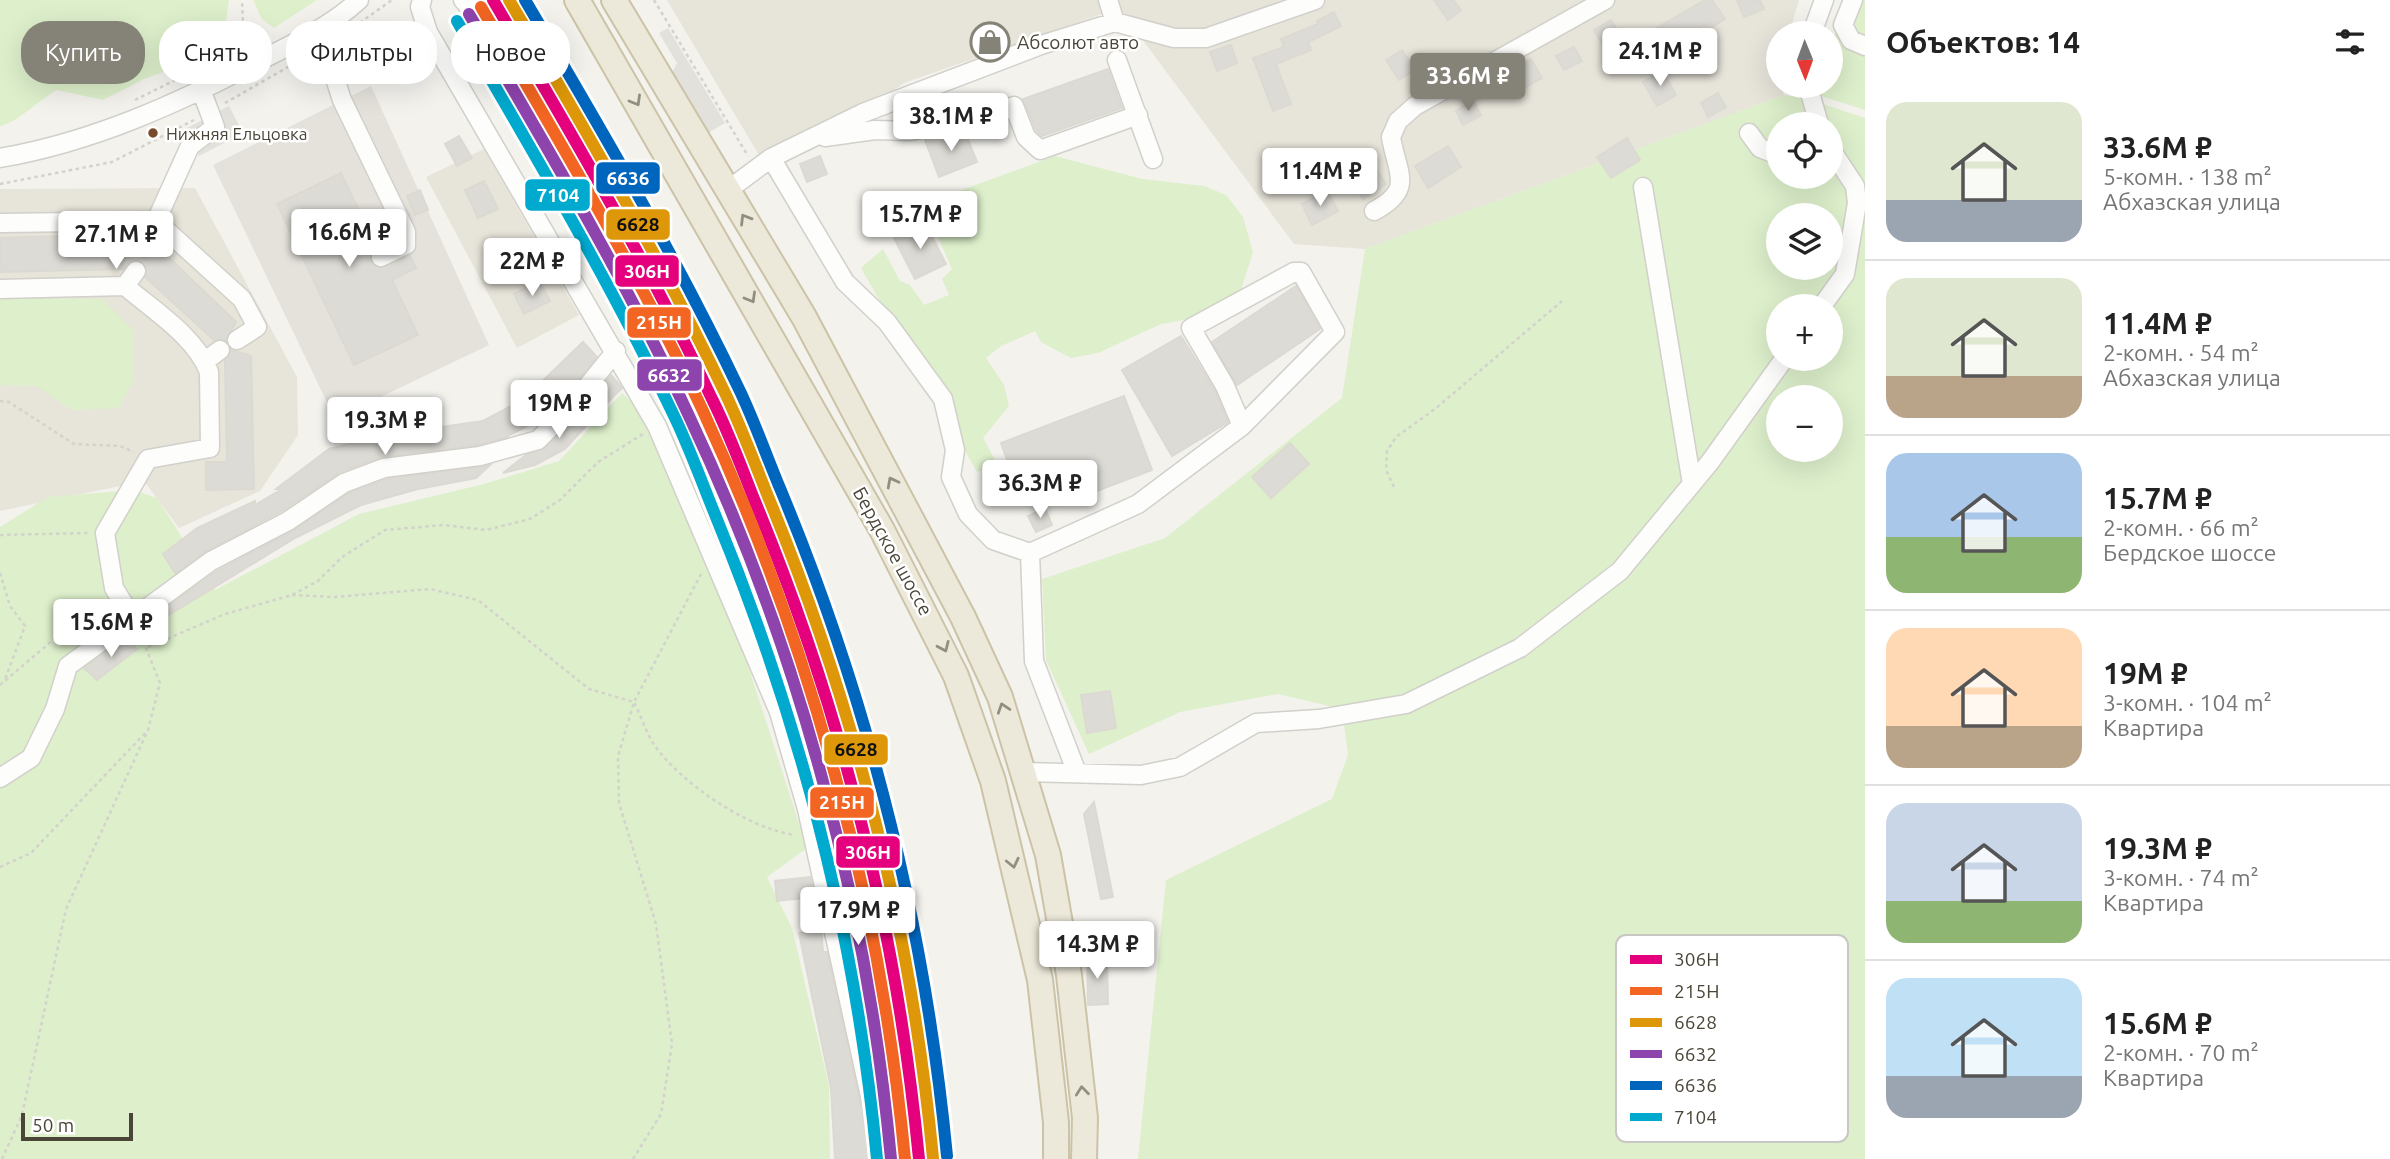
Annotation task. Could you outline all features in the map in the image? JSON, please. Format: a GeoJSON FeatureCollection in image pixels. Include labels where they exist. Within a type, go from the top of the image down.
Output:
{"type":"FeatureCollection","features":[{"type":"Feature","properties":{"kind":"highway","name":"Бердское шоссе"},"geometry":{"type":"LineString","coordinates":[[577,0],[883,530],[956,676],[993,781],[1040,980],[1056,1122],[1056,1159]]}},
{"type":"Feature","properties":{"kind":"highway","name":"Бердское шоссе"},"geometry":{"type":"LineString","coordinates":[[614,0],[804,317],[963,617],[1000,697],[1048,855],[1069,975],[1085,1118],[1084,1159]]}},
{"type":"Feature","properties":{"kind":"highway"},"geometry":{"type":"LineString","coordinates":[[883,530],[909,513]]}},
{"type":"Feature","properties":{"kind":"street"},"geometry":{"type":"LineString","coordinates":[[328,21],[359,0]]}},
{"type":"Feature","properties":{"kind":"street"},"geometry":{"type":"LineString","coordinates":[[422,0],[419,7],[428,32],[616,351],[657,426],[779,712],[807,809],[873,1110],[880,1159]]}},
{"type":"Feature","properties":{"kind":"street"},"geometry":{"type":"LineString","coordinates":[[463,0],[473,11],[529,135],[597,253],[689,425],[763,604],[808,729],[807,809]]}},
{"type":"Feature","properties":{"kind":"street"},"geometry":{"type":"LineString","coordinates":[[1108,0],[1115,22]]}},
{"type":"Feature","properties":{"kind":"street"},"geometry":{"type":"LineString","coordinates":[[728,190],[771,158],[806,140],[942,80],[1115,22],[1174,38],[1206,38],[1315,0]]}},
{"type":"Feature","properties":{"kind":"street"},"geometry":{"type":"LineString","coordinates":[[1374,211],[1392,201],[1398,193],[1402,178],[1391,137],[1398,121],[1415,106],[1605,0]]}},
{"type":"Feature","properties":{"kind":"street"},"geometry":{"type":"LineString","coordinates":[[1816,21],[1824,0]]}},
{"type":"Feature","properties":{"kind":"street"},"geometry":{"type":"LineString","coordinates":[[1853,0],[1843,25],[1851,40],[1865,46]]}},
{"type":"Feature","properties":{"kind":"street"},"geometry":{"type":"LineString","coordinates":[[0,158],[86,137],[145,118],[202,92],[286,46]]}},
{"type":"Feature","properties":{"kind":"street"},"geometry":{"type":"LineString","coordinates":[[1117,60],[1153,159]]}},
{"type":"Feature","properties":{"kind":"street"},"geometry":{"type":"LineString","coordinates":[[337,84],[406,232],[406,245],[381,257]]}},
{"type":"Feature","properties":{"kind":"street"},"geometry":{"type":"LineString","coordinates":[[145,248],[190,146],[215,127],[202,92]]}},
{"type":"Feature","properties":{"kind":"street"},"geometry":{"type":"LineString","coordinates":[[806,140],[875,130],[910,131],[976,118],[1014,106],[1026,137],[1040,150],[1138,115]]}},
{"type":"Feature","properties":{"kind":"street"},"geometry":{"type":"LineString","coordinates":[[1749,133],[1760,148],[1766,150]]}},
{"type":"Feature","properties":{"kind":"street"},"geometry":{"type":"LineString","coordinates":[[771,158],[845,282],[887,322],[943,399],[954,450],[951,477],[968,514],[993,540],[1030,553],[1138,504],[1242,426],[1335,332],[1301,272],[1294,272],[1191,328],[1225,386],[1242,426]]}},
{"type":"Feature","properties":{"kind":"street"},"geometry":{"type":"LineString","coordinates":[[1831,294],[1845,274],[1857,203],[1855,186],[1843,170]]}},
{"type":"Feature","properties":{"kind":"street"},"geometry":{"type":"LineString","coordinates":[[1643,187],[1692,484]]}},
{"type":"Feature","properties":{"kind":"street"},"geometry":{"type":"LineString","coordinates":[[0,223],[156,220],[242,299],[257,327],[237,340]]}},
{"type":"Feature","properties":{"kind":"street"},"geometry":{"type":"LineString","coordinates":[[0,289],[131,278],[205,361],[209,372],[210,448],[148,459],[105,533],[114,588],[132,618]]}},
{"type":"Feature","properties":{"kind":"street"},"geometry":{"type":"LineString","coordinates":[[205,361],[220,350]]}},
{"type":"Feature","properties":{"kind":"street"},"geometry":{"type":"LineString","coordinates":[[0,778],[31,758],[55,709],[68,666],[211,561],[288,521],[344,483],[384,468],[480,456],[538,440],[569,409],[616,351]]}},
{"type":"Feature","properties":{"kind":"street"},"geometry":{"type":"LineString","coordinates":[[1024,772],[1141,775],[1180,767],[1256,723],[1319,719],[1406,704],[1520,648],[1620,571],[1692,484],[1775,371]]}},
{"type":"Feature","properties":{"kind":"street"},"geometry":{"type":"LineString","coordinates":[[1030,553],[1034,661],[1077,774]]}},
{"type":"Feature","properties":{"kind":"path"},"geometry":{"type":"LineString","coordinates":[[124,105],[244,46],[243,0]]}},
{"type":"Feature","properties":{"kind":"path"},"geometry":{"type":"LineString","coordinates":[[654,0],[757,169]]}},
{"type":"Feature","properties":{"kind":"path"},"geometry":{"type":"LineString","coordinates":[[1394,487],[1386,470],[1387,451],[1396,437],[1435,409],[1562,301]]}},
{"type":"Feature","properties":{"kind":"path"},"geometry":{"type":"LineString","coordinates":[[0,401],[9,402],[74,444],[120,446],[148,459]]}},
{"type":"Feature","properties":{"kind":"path"},"geometry":{"type":"LineString","coordinates":[[148,647],[225,614],[292,595],[318,581],[342,556],[385,530],[444,525],[486,530],[530,519],[560,500],[598,461],[657,426]]}},
{"type":"Feature","properties":{"kind":"path"},"geometry":{"type":"LineString","coordinates":[[0,535],[105,533]]}},
{"type":"Feature","properties":{"kind":"path"},"geometry":{"type":"LineString","coordinates":[[633,1159],[661,1114],[672,1044],[656,924],[619,803],[618,756],[634,702],[712,552]]}},
{"type":"Feature","properties":{"kind":"path"},"geometry":{"type":"LineString","coordinates":[[0,573],[10,606],[25,626],[2,685]]}},
{"type":"Feature","properties":{"kind":"path"},"geometry":{"type":"LineString","coordinates":[[2,685],[114,588]]}},
{"type":"Feature","properties":{"kind":"path"},"geometry":{"type":"LineString","coordinates":[[292,595],[335,597],[430,589],[478,600],[589,689],[634,702],[655,746],[685,778],[770,830],[813,838]]}},
{"type":"Feature","properties":{"kind":"path"},"geometry":{"type":"LineString","coordinates":[[2,1159],[22,1115],[66,909],[148,730],[160,683],[148,647],[132,618]]}},
{"type":"Feature","properties":{"kind":"path"},"geometry":{"type":"LineString","coordinates":[[0,867],[31,853],[148,730]]}},
{"type":"Feature","properties":{"kind":"shaded area"},"geometry":{"type":"Polygon","coordinates":[[[667,0],[1799,0],[1793,21],[1766,21],[1766,98],[1776,98],[1365,249],[1294,244],[1119,8],[904,83],[770,174],[667,0]]]}},
{"type":"Feature","properties":{"kind":"shaded area"},"geometry":{"type":"Polygon","coordinates":[[[668,28],[725,123],[706,134],[671,75],[677,63],[659,33],[668,28]]]}},
{"type":"Feature","properties":{"kind":"shaded area"},"geometry":{"type":"Polygon","coordinates":[[[371,86],[489,345],[335,419],[213,165],[371,86]]]}},
{"type":"Feature","properties":{"kind":"shaded area"},"geometry":{"type":"Polygon","coordinates":[[[229,106],[243,133],[199,156],[185,129],[229,106]]]}},
{"type":"Feature","properties":{"kind":"shaded area"},"geometry":{"type":"Polygon","coordinates":[[[484,149],[579,315],[517,348],[426,177],[484,149]]]}},
{"type":"Feature","properties":{"kind":"shaded area"},"geometry":{"type":"Polygon","coordinates":[[[195,188],[297,377],[298,435],[260,491],[179,528],[144,481],[0,511],[0,189],[195,188]]]}},
{"type":"Feature","properties":{"kind":"green space"},"geometry":{"type":"Polygon","coordinates":[[[0,0],[229,0],[226,21],[159,21],[159,73],[145,79],[145,21],[21,21],[21,84],[134,84],[103,100],[57,90],[14,120],[0,126],[0,0]]]}},
{"type":"Feature","properties":{"kind":"green space"},"geometry":{"type":"Polygon","coordinates":[[[253,0],[317,0],[274,28],[272,21],[262,19],[253,0]]]}},
{"type":"Feature","properties":{"kind":"green space"},"geometry":{"type":"Polygon","coordinates":[[[1842,0],[1865,0],[1865,110],[1827,98],[1843,98],[1843,21],[1838,21],[1842,0]]]}},
{"type":"Feature","properties":{"kind":"green space"},"geometry":{"type":"Polygon","coordinates":[[[1776,98],[1811,100],[1865,118],[1865,1159],[1138,1159],[1166,880],[1332,799],[1348,755],[1342,709],[1278,694],[1180,712],[1089,754],[1046,660],[1042,579],[1165,538],[1342,398],[1365,249],[1776,98]]]}},
{"type":"Feature","properties":{"kind":"green space"},"geometry":{"type":"Polygon","coordinates":[[[1055,156],[1142,179],[1204,186],[1226,195],[1243,217],[1253,252],[1241,290],[1201,317],[1161,324],[1098,353],[1071,358],[1041,342],[1035,331],[1001,346],[986,358],[1004,385],[1009,406],[983,438],[997,464],[977,472],[861,268],[883,249],[900,281],[910,285],[924,305],[949,295],[942,279],[952,269],[930,219],[906,224],[900,203],[932,201],[1055,156]]]}},
{"type":"Feature","properties":{"kind":"green space"},"geometry":{"type":"Polygon","coordinates":[[[0,298],[102,299],[133,330],[133,381],[119,408],[71,410],[37,386],[0,385],[0,298]]]}},
{"type":"Feature","properties":{"kind":"green space"},"geometry":{"type":"Polygon","coordinates":[[[622,393],[657,426],[717,570],[807,848],[767,877],[792,928],[829,1086],[830,1159],[0,1159],[0,527],[48,497],[133,490],[157,498],[215,590],[359,514],[484,484],[559,461],[622,393]]]}},
{"type":"Feature","properties":{"kind":"building"},"geometry":{"type":"Polygon","coordinates":[[[1434,0],[1453,0],[1461,10],[1448,20],[1434,0]]]}},
{"type":"Feature","properties":{"kind":"building"},"geometry":{"type":"Polygon","coordinates":[[[1705,0],[1712,0],[1725,19],[1707,30],[1704,25],[1665,47],[1655,29],[1705,0]]]}},
{"type":"Feature","properties":{"kind":"building"},"geometry":{"type":"Polygon","coordinates":[[[1737,0],[1760,0],[1764,9],[1744,17],[1737,0]]]}},
{"type":"Feature","properties":{"kind":"building"},"geometry":{"type":"Polygon","coordinates":[[[1334,12],[1341,26],[1308,42],[1311,50],[1276,64],[1291,104],[1273,111],[1253,58],[1284,47],[1281,39],[1318,24],[1317,21],[1334,12]]]}},
{"type":"Feature","properties":{"kind":"building"},"geometry":{"type":"Polygon","coordinates":[[[1611,20],[1626,45],[1609,55],[1594,30],[1611,20]]]}},
{"type":"Feature","properties":{"kind":"building"},"geometry":{"type":"Polygon","coordinates":[[[1231,45],[1237,63],[1217,71],[1210,52],[1231,45]]]}},
{"type":"Feature","properties":{"kind":"building"},"geometry":{"type":"Polygon","coordinates":[[[1574,47],[1582,61],[1564,70],[1556,56],[1574,47]]]}},
{"type":"Feature","properties":{"kind":"building"},"geometry":{"type":"Polygon","coordinates":[[[1402,50],[1415,70],[1399,80],[1386,60],[1402,50]]]}},
{"type":"Feature","properties":{"kind":"building"},"geometry":{"type":"Polygon","coordinates":[[[1531,59],[1542,78],[1518,91],[1507,72],[1531,59]]]}},
{"type":"Feature","properties":{"kind":"building"},"geometry":{"type":"Polygon","coordinates":[[[1108,69],[1122,108],[1042,136],[1036,130],[1023,99],[1108,69]]]}},
{"type":"Feature","properties":{"kind":"building"},"geometry":{"type":"Polygon","coordinates":[[[1663,71],[1676,95],[1657,106],[1643,82],[1663,71]]]}},
{"type":"Feature","properties":{"kind":"building"},"geometry":{"type":"Polygon","coordinates":[[[1718,93],[1726,107],[1708,117],[1701,103],[1718,93]]]}},
{"type":"Feature","properties":{"kind":"building"},"geometry":{"type":"Polygon","coordinates":[[[1473,101],[1481,115],[1463,125],[1456,111],[1473,101]]]}},
{"type":"Feature","properties":{"kind":"building"},"geometry":{"type":"Polygon","coordinates":[[[965,132],[977,162],[939,177],[925,140],[965,132]]]}},
{"type":"Feature","properties":{"kind":"building"},"geometry":{"type":"Polygon","coordinates":[[[459,136],[472,158],[457,166],[445,144],[459,136]]]}},
{"type":"Feature","properties":{"kind":"building"},"geometry":{"type":"Polygon","coordinates":[[[1627,138],[1640,160],[1611,178],[1597,157],[1627,138]]]}},
{"type":"Feature","properties":{"kind":"building"},"geometry":{"type":"Polygon","coordinates":[[[1448,146],[1461,167],[1428,188],[1415,166],[1448,146]]]}},
{"type":"Feature","properties":{"kind":"building"},"geometry":{"type":"Polygon","coordinates":[[[820,156],[827,174],[807,182],[800,164],[820,156]]]}},
{"type":"Feature","properties":{"kind":"building"},"geometry":{"type":"Polygon","coordinates":[[[1372,163],[1386,184],[1363,199],[1350,178],[1372,163]]]}},
{"type":"Feature","properties":{"kind":"building"},"geometry":{"type":"Polygon","coordinates":[[[341,173],[376,247],[370,255],[371,262],[381,268],[410,256],[416,268],[392,280],[418,335],[354,365],[277,204],[341,173]]]}},
{"type":"Feature","properties":{"kind":"building"},"geometry":{"type":"Polygon","coordinates":[[[484,181],[498,209],[478,218],[465,190],[484,181]]]}},
{"type":"Feature","properties":{"kind":"building"},"geometry":{"type":"Polygon","coordinates":[[[420,190],[428,210],[415,215],[407,196],[420,190]]]}},
{"type":"Feature","properties":{"kind":"building"},"geometry":{"type":"Polygon","coordinates":[[[1327,191],[1338,211],[1312,225],[1302,204],[1327,191]]]}},
{"type":"Feature","properties":{"kind":"building"},"geometry":{"type":"Polygon","coordinates":[[[925,223],[946,264],[915,279],[894,238],[925,223]]]}},
{"type":"Feature","properties":{"kind":"building"},"geometry":{"type":"Polygon","coordinates":[[[131,234],[136,255],[146,259],[154,254],[160,258],[164,253],[236,322],[226,340],[214,340],[145,277],[147,267],[138,260],[131,261],[123,269],[0,272],[0,238],[131,234]]]}},
{"type":"Feature","properties":{"kind":"building"},"geometry":{"type":"Polygon","coordinates":[[[539,281],[550,301],[524,314],[514,294],[539,281]]]}},
{"type":"Feature","properties":{"kind":"building"},"geometry":{"type":"Polygon","coordinates":[[[1296,286],[1320,329],[1237,385],[1212,342],[1296,286]]]}},
{"type":"Feature","properties":{"kind":"building"},"geometry":{"type":"Polygon","coordinates":[[[1181,336],[1215,391],[1228,422],[1172,456],[1122,370],[1181,336]]]}},
{"type":"Feature","properties":{"kind":"building"},"geometry":{"type":"Polygon","coordinates":[[[583,342],[597,357],[576,383],[533,423],[504,438],[478,445],[382,457],[340,472],[282,511],[206,551],[175,573],[163,554],[197,528],[255,501],[255,505],[282,489],[276,489],[329,449],[385,435],[483,421],[524,399],[583,342]]]}},
{"type":"Feature","properties":{"kind":"building"},"geometry":{"type":"Polygon","coordinates":[[[231,350],[251,356],[254,489],[206,490],[206,462],[227,462],[225,361],[231,350]]]}},
{"type":"Feature","properties":{"kind":"building"},"geometry":{"type":"Polygon","coordinates":[[[611,375],[622,388],[607,403],[599,390],[611,375]]]}},
{"type":"Feature","properties":{"kind":"building"},"geometry":{"type":"Polygon","coordinates":[[[1124,396],[1152,470],[1089,494],[1079,467],[1018,490],[1001,443],[1124,396]]]}},
{"type":"Feature","properties":{"kind":"building"},"geometry":{"type":"Polygon","coordinates":[[[601,401],[605,405],[565,449],[535,465],[503,473],[526,455],[546,448],[572,422],[601,401]]]}},
{"type":"Feature","properties":{"kind":"building"},"geometry":{"type":"Polygon","coordinates":[[[1290,443],[1309,464],[1271,498],[1252,477],[1290,443]]]}},
{"type":"Feature","properties":{"kind":"building"},"geometry":{"type":"Polygon","coordinates":[[[490,465],[476,478],[418,489],[361,505],[295,538],[157,622],[154,617],[217,571],[293,531],[349,493],[387,479],[490,465]]]}},
{"type":"Feature","properties":{"kind":"building"},"geometry":{"type":"Polygon","coordinates":[[[1045,508],[1052,525],[1036,532],[1028,516],[1045,508]]]}},
{"type":"Feature","properties":{"kind":"building"},"geometry":{"type":"Polygon","coordinates":[[[126,637],[137,649],[97,680],[84,668],[126,637]]]}},
{"type":"Feature","properties":{"kind":"building"},"geometry":{"type":"Polygon","coordinates":[[[1110,691],[1116,728],[1087,733],[1081,695],[1110,691]]]}},
{"type":"Feature","properties":{"kind":"building"},"geometry":{"type":"Polygon","coordinates":[[[836,799],[896,1103],[884,1105],[849,948],[821,802],[836,799]]]}},
{"type":"Feature","properties":{"kind":"building"},"geometry":{"type":"Polygon","coordinates":[[[1094,802],[1113,897],[1101,899],[1084,814],[1094,802]]]}},
{"type":"Feature","properties":{"kind":"building"},"geometry":{"type":"Polygon","coordinates":[[[810,877],[815,897],[777,901],[775,881],[810,877]]]}},
{"type":"Feature","properties":{"kind":"building"},"geometry":{"type":"Polygon","coordinates":[[[821,929],[823,952],[827,952],[862,1112],[869,1159],[835,1159],[831,1088],[799,933],[821,929]]]}},
{"type":"Feature","properties":{"kind":"building"},"geometry":{"type":"Polygon","coordinates":[[[1087,957],[1107,957],[1108,1004],[1088,1005],[1087,957]]]}},
{"type":"Feature","properties":{"kind":"transit line","name":"306Н"},"geometry":{"type":"LineString","coordinates":[[493,0],[608,198],[688,350],[730,437],[785,579],[814,660],[861,823],[896,990],[919,1159]]}},
{"type":"Feature","properties":{"kind":"transit line","name":"6628"},"geometry":{"type":"LineString","coordinates":[[509,0],[622,195],[701,344],[738,421],[800,579],[828,659],[875,822],[910,989],[933,1158]]}},
{"type":"Feature","properties":{"kind":"transit line","name":"6636"},"geometry":{"type":"LineString","coordinates":[[525,0],[636,192],[715,339],[750,414],[813,573],[842,654],[889,818],[924,986],[947,1156]]}},
{"type":"Feature","properties":{"kind":"transit line","name":"215Н"},"geometry":{"type":"LineString","coordinates":[[481,7],[596,206],[678,359],[742,500],[777,591],[836,777],[859,871],[894,1062],[905,1159]]}},
{"type":"Feature","properties":{"kind":"transit line","name":"6632"},"geometry":{"type":"LineString","coordinates":[[469,14],[584,213],[664,365],[728,504],[764,594],[795,686],[846,873],[880,1063],[891,1159]]}},
{"type":"Feature","properties":{"kind":"transit line","name":"7104"},"geometry":{"type":"LineString","coordinates":[[493,84],[571,218],[676,420],[774,673],[799,752],[839,913],[868,1076],[877,1159]]}},
{"type":"Feature","properties":{"kind":"place","name":"Абсолют авто"},"geometry":{"type":"Point","coordinates":[990,42]}},
{"type":"Feature","properties":{"kind":"place","name":"Нижняя Ельцовка"},"geometry":{"type":"Point","coordinates":[153,133]}}]}
